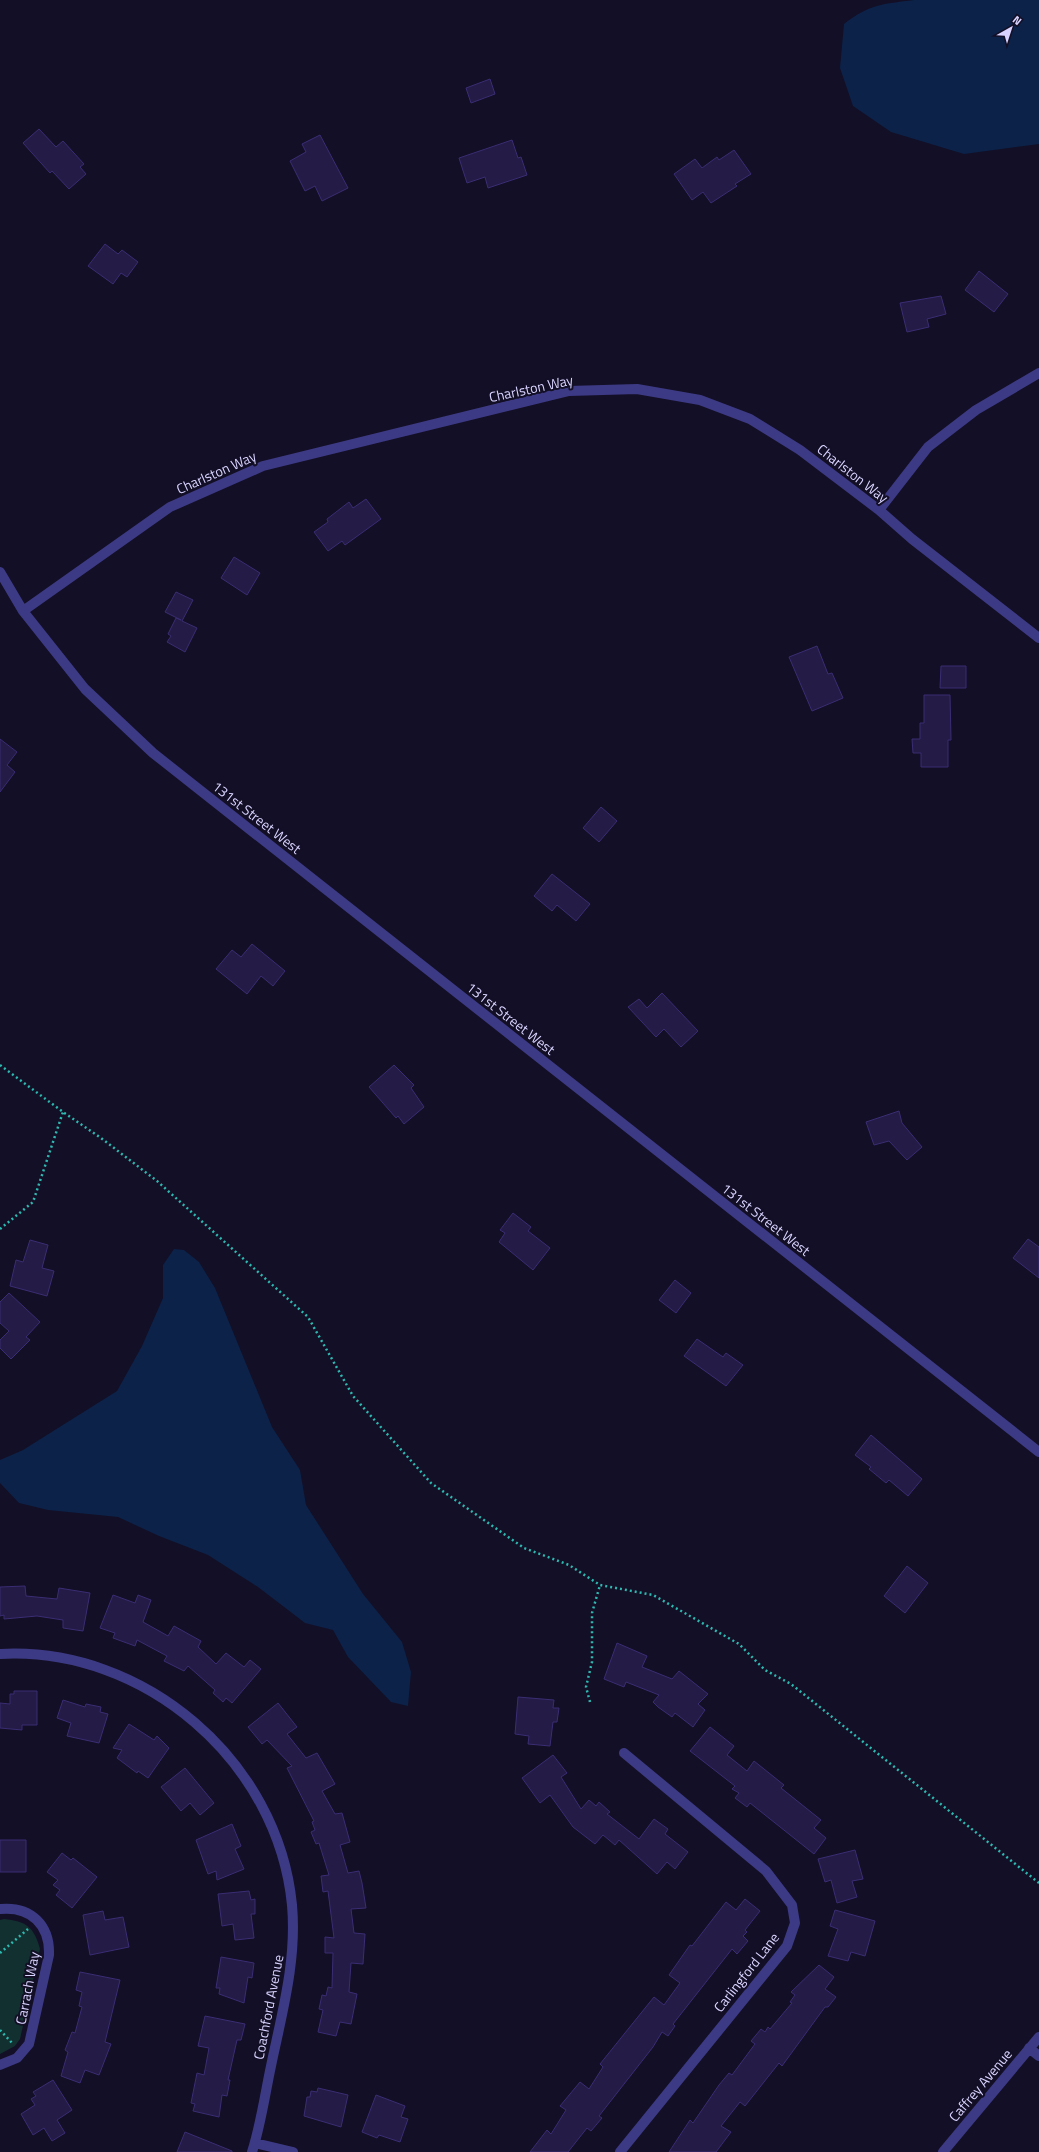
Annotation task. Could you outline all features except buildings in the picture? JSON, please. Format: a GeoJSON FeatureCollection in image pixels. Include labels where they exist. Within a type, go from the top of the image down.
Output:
{"type":"FeatureCollection","features":[{"type":"Feature","properties":{"kind":"street"},"geometry":{"type":"LineString","coordinates":[[879,510],[928,447],[976,410],[1039,373]]}},
{"type":"Feature","properties":{"kind":"street","name":"Charlston Way"},"geometry":{"type":"LineString","coordinates":[[23,611],[170,507],[263,466],[569,391],[637,389],[700,400],[750,419],[800,450],[879,510],[1039,638]]}},
{"type":"Feature","properties":{"kind":"street","name":"131st Street West"},"geometry":{"type":"LineString","coordinates":[[0,572],[23,611],[85,689],[153,753],[1039,1452]]}},
{"type":"Feature","properties":{"kind":"street","name":"Coachford Avenue"},"geometry":{"type":"LineString","coordinates":[[0,1654],[45,1656],[79,1662],[113,1673],[151,1691],[181,1710],[218,1744],[241,1773],[264,1810],[280,1853],[290,1891],[293,1945],[286,1993],[254,2148]]}},
{"type":"Feature","properties":{"kind":"street","name":"Carlingford Lane"},"geometry":{"type":"LineString","coordinates":[[620,2152],[788,1946],[795,1923],[792,1905],[766,1871],[624,1753]]}},
{"type":"Feature","properties":{"kind":"street","name":"Carrach Way"},"geometry":{"type":"LineString","coordinates":[[0,1909],[19,1910],[36,1920],[47,1934],[50,1942],[50,1955],[32,2035],[22,2054]]}},
{"type":"Feature","properties":{"kind":"street","name":"Caffrey Avenue"},"geometry":{"type":"LineString","coordinates":[[943,2152],[1039,2037]]}},
{"type":"Feature","properties":{"kind":"street"},"geometry":{"type":"LineString","coordinates":[[1030,2048],[1039,2056]]}},
{"type":"Feature","properties":{"kind":"street"},"geometry":{"type":"LineString","coordinates":[[0,2065],[10,2062],[22,2054]]}},
{"type":"Feature","properties":{"kind":"street"},"geometry":{"type":"LineString","coordinates":[[254,2148],[292,2152]]}},
{"type":"Feature","properties":{"kind":"path"},"geometry":{"type":"LineString","coordinates":[[0,1065],[101,1138],[157,1181],[308,1317],[353,1396],[431,1483],[524,1548],[569,1565],[600,1585],[654,1595],[738,1644],[765,1670],[791,1684],[1039,1883]]}},
{"type":"Feature","properties":{"kind":"path"},"geometry":{"type":"LineString","coordinates":[[0,1229],[33,1202],[63,1112]]}},
{"type":"Feature","properties":{"kind":"path"},"geometry":{"type":"LineString","coordinates":[[590,1702],[586,1687],[592,1662],[592,1613],[600,1585]]}},
{"type":"Feature","properties":{"kind":"path"},"geometry":{"type":"LineString","coordinates":[[0,1953],[18,1939],[36,1920]]}},
{"type":"Feature","properties":{"kind":"path"},"geometry":{"type":"LineString","coordinates":[[0,2030],[22,2054]]}},
{"type":"Feature","properties":{"kind":"green space"},"geometry":{"type":"Polygon","coordinates":[[[4,1919],[18,1921],[28,1926],[35,1935],[40,1949],[20,2039],[15,2046],[0,2054],[0,1920],[4,1919]]]}},
{"type":"Feature","properties":{"kind":"water"},"geometry":{"type":"Polygon","coordinates":[[[914,0],[1039,0],[1039,144],[964,154],[891,132],[853,106],[840,68],[844,24],[861,12],[877,6],[914,0]]]}},
{"type":"Feature","properties":{"kind":"water"},"geometry":{"type":"Polygon","coordinates":[[[174,1249],[184,1250],[199,1262],[215,1288],[272,1427],[300,1470],[306,1505],[363,1594],[402,1642],[411,1672],[408,1706],[391,1702],[348,1657],[333,1630],[305,1623],[258,1587],[208,1555],[159,1536],[118,1517],[48,1510],[19,1503],[0,1483],[0,1460],[23,1450],[117,1391],[142,1346],[163,1298],[163,1265],[174,1249]]]}}]}
